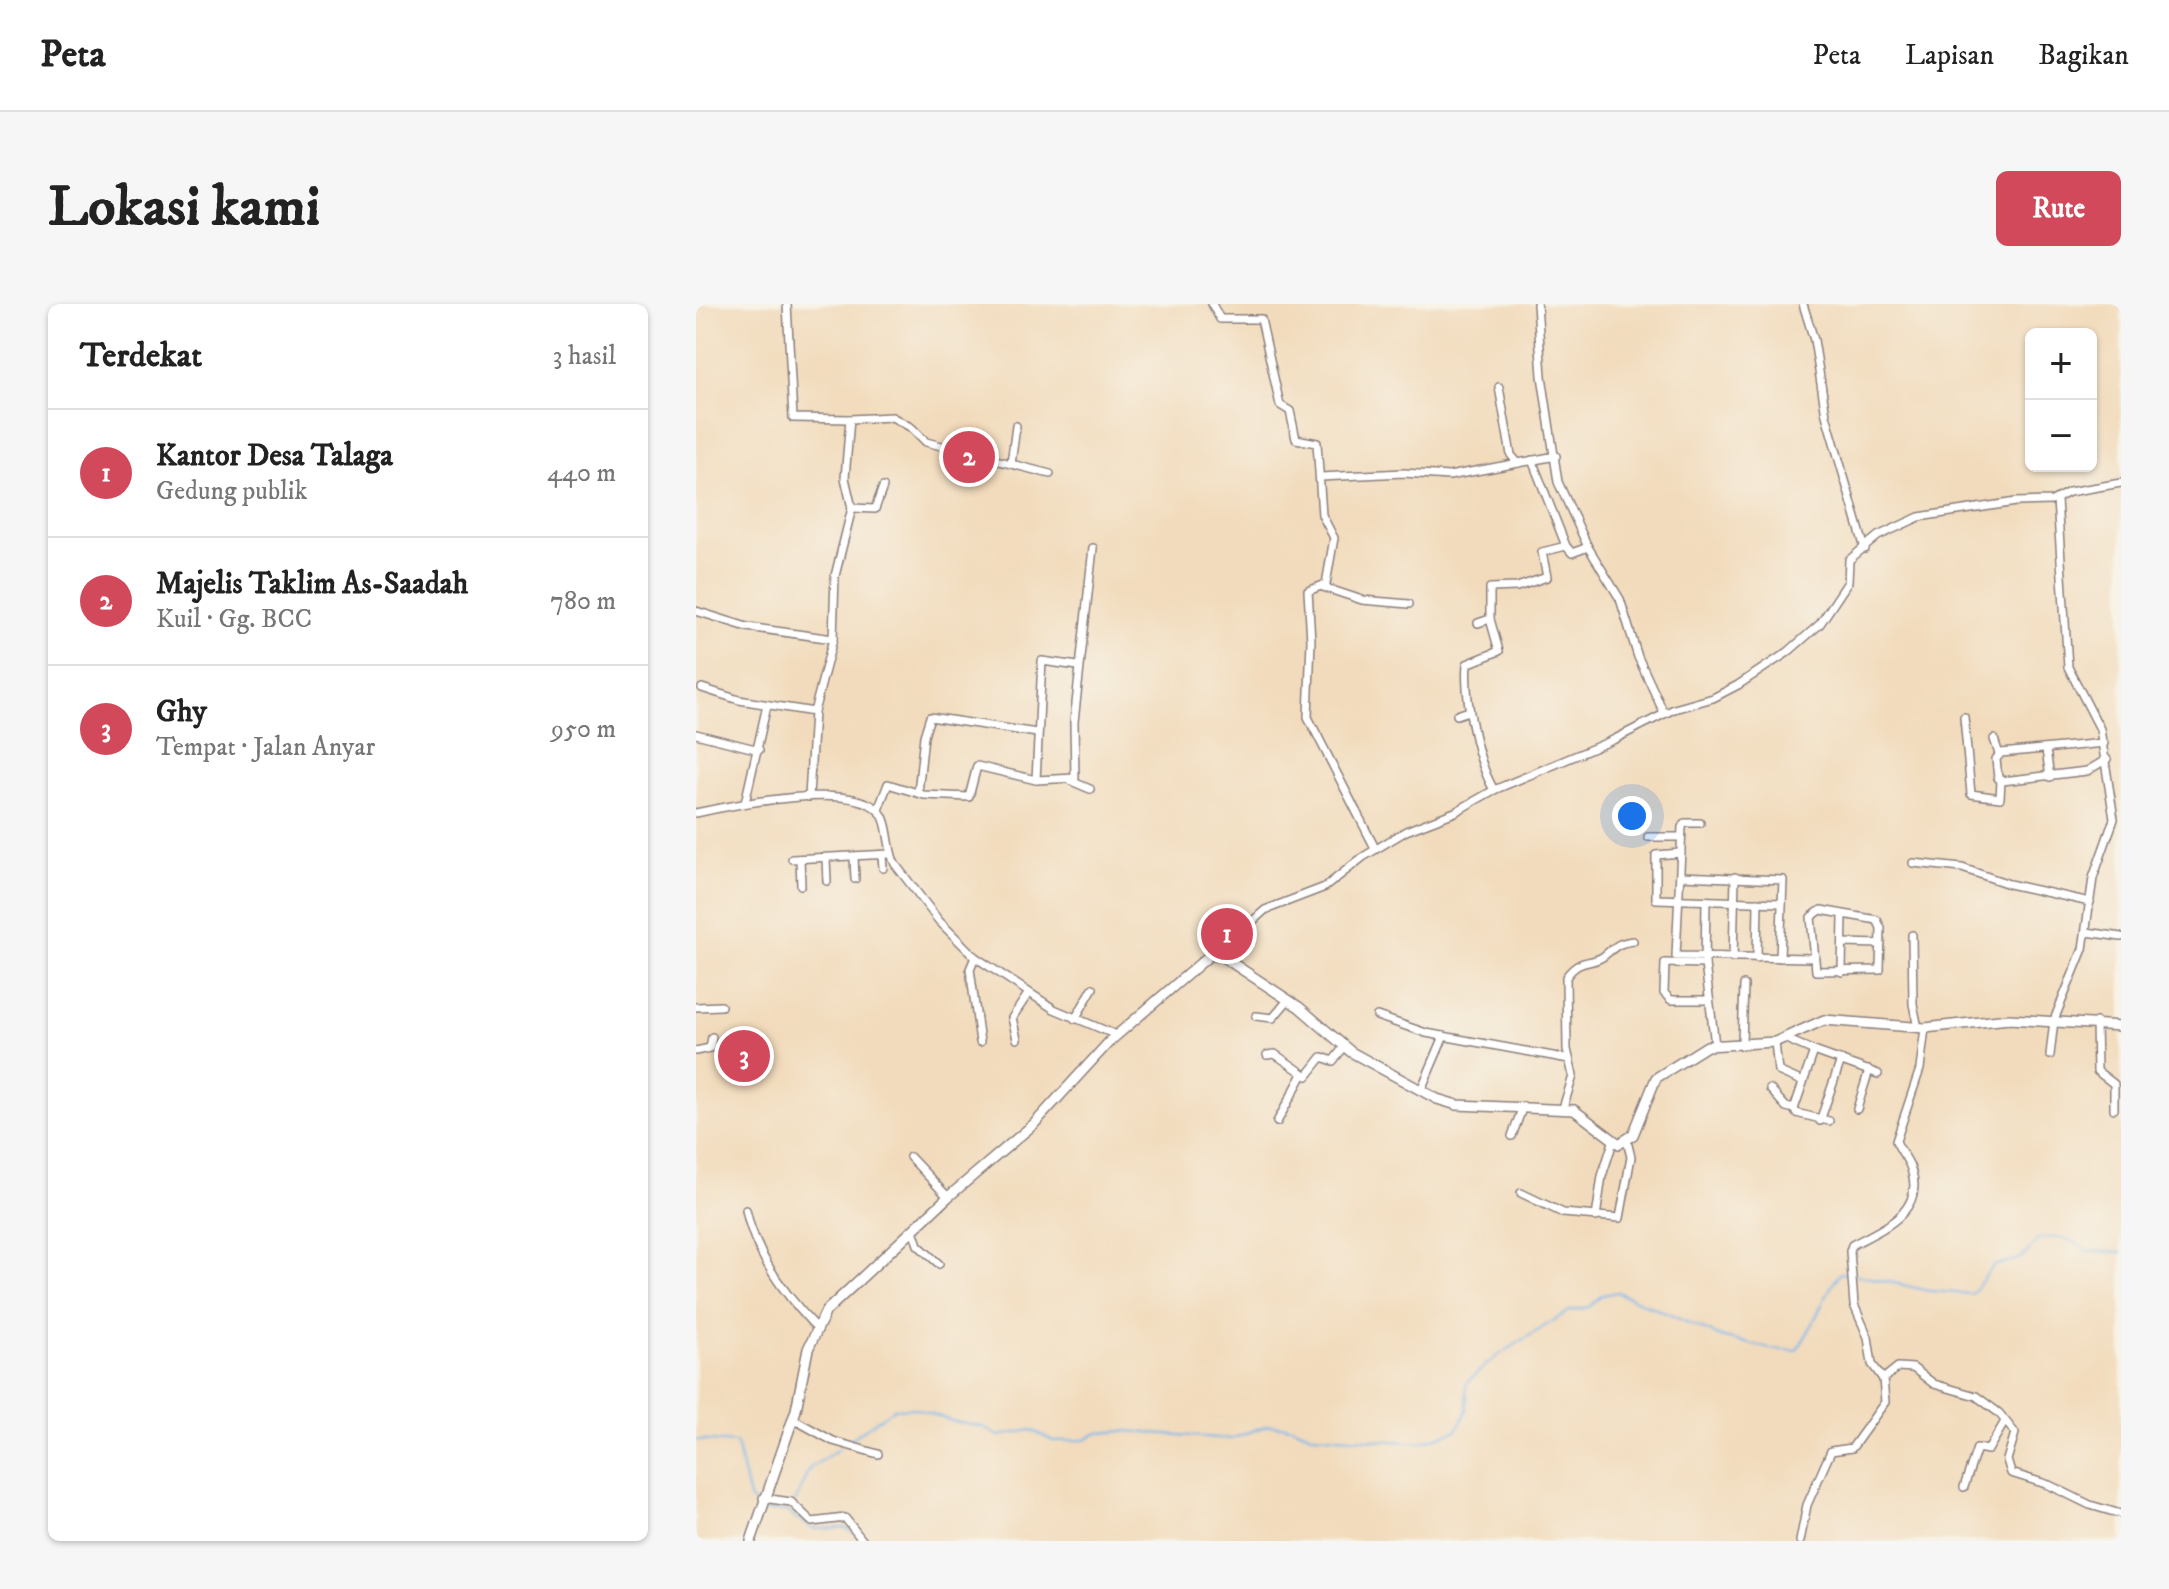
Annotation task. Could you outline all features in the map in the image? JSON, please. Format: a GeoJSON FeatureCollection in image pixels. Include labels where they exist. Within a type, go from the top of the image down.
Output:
{"type":"FeatureCollection","features":[{"type":"Feature","properties":{"kind":"street"},"geometry":{"type":"LineString","coordinates":[[787,304],[793,418],[892,417],[912,428],[926,442],[1050,474]]}},
{"type":"Feature","properties":{"kind":"street"},"geometry":{"type":"LineString","coordinates":[[1212,304],[1220,319],[1261,319],[1280,405],[1290,411],[1296,439],[1317,443],[1322,515],[1334,538],[1323,587]]}},
{"type":"Feature","properties":{"kind":"street"},"geometry":{"type":"LineString","coordinates":[[1537,304],[1544,385],[1559,485],[1588,547],[1620,599],[1638,657],[1664,713]]}},
{"type":"Feature","properties":{"kind":"street"},"geometry":{"type":"LineString","coordinates":[[1803,304],[1814,340],[1826,415],[1865,549]]}},
{"type":"Feature","properties":{"kind":"street"},"geometry":{"type":"LineString","coordinates":[[1499,387],[1511,455],[1518,463]]}},
{"type":"Feature","properties":{"kind":"street"},"geometry":{"type":"LineString","coordinates":[[809,797],[814,712],[833,639],[835,576],[852,508],[845,474],[850,419]]}},
{"type":"Feature","properties":{"kind":"street"},"geometry":{"type":"LineString","coordinates":[[1011,464],[1016,426]]}},
{"type":"Feature","properties":{"kind":"street"},"geometry":{"type":"LineString","coordinates":[[1320,477],[1404,473],[1449,476],[1556,456]]}},
{"type":"Feature","properties":{"kind":"street"},"geometry":{"type":"LineString","coordinates":[[1532,460],[1566,546],[1572,553],[1588,547]]}},
{"type":"Feature","properties":{"kind":"street"},"geometry":{"type":"LineString","coordinates":[[751,1541],[793,1419],[804,1365],[816,1327],[839,1295],[1034,1124],[1116,1035],[1265,910],[1325,887],[1375,848],[1420,824],[1462,809],[1494,790],[1613,740],[1664,713],[1720,696],[1795,646],[1828,614],[1833,599],[1848,582],[1849,560],[1878,536],[1919,517],[2016,502],[2057,500],[2069,492],[2121,483]]}},
{"type":"Feature","properties":{"kind":"street"},"geometry":{"type":"LineString","coordinates":[[852,508],[875,509],[883,487]]}},
{"type":"Feature","properties":{"kind":"street"},"geometry":{"type":"LineString","coordinates":[[2050,1055],[2054,1020],[2087,932],[2093,878],[2113,827],[2104,743],[2097,720],[2068,667],[2059,570],[2057,500]]}},
{"type":"Feature","properties":{"kind":"street"},"geometry":{"type":"LineString","coordinates":[[1494,790],[1482,769],[1469,711],[1467,664],[1499,651],[1490,619],[1490,588],[1517,587],[1547,577],[1542,552],[1566,546]]}},
{"type":"Feature","properties":{"kind":"street"},"geometry":{"type":"LineString","coordinates":[[1071,781],[1075,777],[1073,732],[1078,666],[1093,548]]}},
{"type":"Feature","properties":{"kind":"street"},"geometry":{"type":"LineString","coordinates":[[1375,848],[1308,717],[1311,641],[1308,591],[1323,587],[1362,600],[1409,604]]}},
{"type":"Feature","properties":{"kind":"street"},"geometry":{"type":"LineString","coordinates":[[696,611],[747,627],[833,639]]}},
{"type":"Feature","properties":{"kind":"street"},"geometry":{"type":"LineString","coordinates":[[1478,623],[1490,619]]}},
{"type":"Feature","properties":{"kind":"street"},"geometry":{"type":"LineString","coordinates":[[1036,780],[1042,661],[1078,666]]}},
{"type":"Feature","properties":{"kind":"street"},"geometry":{"type":"LineString","coordinates":[[702,688],[767,705],[814,712]]}},
{"type":"Feature","properties":{"kind":"street"},"geometry":{"type":"LineString","coordinates":[[745,803],[767,705]]}},
{"type":"Feature","properties":{"kind":"street"},"geometry":{"type":"LineString","coordinates":[[1457,715],[1469,711]]}},
{"type":"Feature","properties":{"kind":"street"},"geometry":{"type":"LineString","coordinates":[[918,793],[924,736],[930,717],[1037,733]]}},
{"type":"Feature","properties":{"kind":"street"},"geometry":{"type":"LineString","coordinates":[[1964,717],[1971,794],[2000,798],[2001,781],[1996,764],[1999,754],[1994,739]]}},
{"type":"Feature","properties":{"kind":"street"},"geometry":{"type":"LineString","coordinates":[[696,734],[759,750]]}},
{"type":"Feature","properties":{"kind":"street"},"geometry":{"type":"LineString","coordinates":[[1999,754],[2104,743]]}},
{"type":"Feature","properties":{"kind":"street"},"geometry":{"type":"LineString","coordinates":[[2046,750],[2050,777]]}},
{"type":"Feature","properties":{"kind":"street"},"geometry":{"type":"LineString","coordinates":[[2001,781],[2090,771],[2107,759]]}},
{"type":"Feature","properties":{"kind":"street"},"geometry":{"type":"LineString","coordinates":[[883,868],[886,855],[878,810],[884,802],[887,784],[918,793],[969,797],[977,766],[1036,780],[1071,781],[1090,789]]}},
{"type":"Feature","properties":{"kind":"street"},"geometry":{"type":"LineString","coordinates":[[696,813],[745,803],[809,797],[851,801],[878,810]]}},
{"type":"Feature","properties":{"kind":"street"},"geometry":{"type":"LineString","coordinates":[[1676,959],[1681,837],[1685,823],[1700,823]]}},
{"type":"Feature","properties":{"kind":"street"},"geometry":{"type":"LineString","coordinates":[[1648,837],[1681,837]]}},
{"type":"Feature","properties":{"kind":"street"},"geometry":{"type":"LineString","coordinates":[[1681,853],[1658,854],[1655,858],[1654,897],[1679,901],[1782,903]]}},
{"type":"Feature","properties":{"kind":"street"},"geometry":{"type":"LineString","coordinates":[[801,885],[796,859],[886,855]]}},
{"type":"Feature","properties":{"kind":"street"},"geometry":{"type":"LineString","coordinates":[[886,855],[932,913],[975,957],[1028,994],[1075,1019],[1116,1035]]}},
{"type":"Feature","properties":{"kind":"street"},"geometry":{"type":"LineString","coordinates":[[854,857],[855,879]]}},
{"type":"Feature","properties":{"kind":"street"},"geometry":{"type":"LineString","coordinates":[[826,859],[827,881]]}},
{"type":"Feature","properties":{"kind":"street"},"geometry":{"type":"LineString","coordinates":[[1913,863],[1962,868],[2009,884],[2090,902]]}},
{"type":"Feature","properties":{"kind":"street"},"geometry":{"type":"LineString","coordinates":[[1680,876],[1781,878],[1780,958]]}},
{"type":"Feature","properties":{"kind":"street"},"geometry":{"type":"LineString","coordinates":[[1733,958],[1735,877]]}},
{"type":"Feature","properties":{"kind":"street"},"geometry":{"type":"LineString","coordinates":[[1706,901],[1705,961],[1715,1045]]}},
{"type":"Feature","properties":{"kind":"street"},"geometry":{"type":"LineString","coordinates":[[1757,958],[1758,902]]}},
{"type":"Feature","properties":{"kind":"street"},"geometry":{"type":"LineString","coordinates":[[1821,910],[1843,915],[1877,920],[1881,944],[1878,972],[1820,972],[1815,968],[1813,913],[1821,910]]}},
{"type":"Feature","properties":{"kind":"street"},"geometry":{"type":"LineString","coordinates":[[1842,972],[1843,915]]}},
{"type":"Feature","properties":{"kind":"street"},"geometry":{"type":"LineString","coordinates":[[2087,932],[2121,937]]}},
{"type":"Feature","properties":{"kind":"street"},"geometry":{"type":"LineString","coordinates":[[1800,1541],[1807,1505],[1831,1451],[1852,1448],[1885,1402],[1883,1379],[1872,1364],[1868,1337],[1854,1305],[1850,1251],[1854,1243],[1878,1233],[1898,1218],[1913,1197],[1912,1171],[1896,1141],[1920,1069],[1921,1028],[1912,1001],[1912,935]]}},
{"type":"Feature","properties":{"kind":"street"},"geometry":{"type":"LineString","coordinates":[[1563,1108],[1573,1076],[1564,988],[1567,974],[1581,962],[1603,957],[1613,945],[1633,941]]}},
{"type":"Feature","properties":{"kind":"street"},"geometry":{"type":"LineString","coordinates":[[1843,943],[1881,944]]}},
{"type":"Feature","properties":{"kind":"street"},"geometry":{"type":"LineString","coordinates":[[1216,954],[1288,1000],[1344,1047],[1448,1104],[1563,1108],[1582,1114],[1613,1142],[1627,1141],[1635,1130],[1656,1078],[1697,1050],[1715,1045],[1780,1040],[1824,1020],[1921,1028],[2000,1019],[2096,1022],[2121,1026]]}},
{"type":"Feature","properties":{"kind":"street"},"geometry":{"type":"LineString","coordinates":[[975,957],[970,969],[980,1042]]}},
{"type":"Feature","properties":{"kind":"street"},"geometry":{"type":"LineString","coordinates":[[1708,1000],[1665,998],[1665,963],[1676,959],[1813,958]]}},
{"type":"Feature","properties":{"kind":"street"},"geometry":{"type":"LineString","coordinates":[[1742,1043],[1744,985]]}},
{"type":"Feature","properties":{"kind":"street"},"geometry":{"type":"LineString","coordinates":[[1075,1019],[1093,988]]}},
{"type":"Feature","properties":{"kind":"street"},"geometry":{"type":"LineString","coordinates":[[1017,1039],[1012,1018],[1028,994]]}},
{"type":"Feature","properties":{"kind":"street"},"geometry":{"type":"LineString","coordinates":[[1256,1016],[1273,1018],[1288,1000]]}},
{"type":"Feature","properties":{"kind":"street"},"geometry":{"type":"LineString","coordinates":[[696,1007],[721,1006]]}},
{"type":"Feature","properties":{"kind":"street"},"geometry":{"type":"LineString","coordinates":[[1377,1016],[1403,1028],[1569,1059]]}},
{"type":"Feature","properties":{"kind":"street"},"geometry":{"type":"LineString","coordinates":[[2096,1022],[2097,1071],[2114,1084],[2114,1109]]}},
{"type":"Feature","properties":{"kind":"street"},"geometry":{"type":"LineString","coordinates":[[1421,1090],[1444,1036]]}},
{"type":"Feature","properties":{"kind":"street"},"geometry":{"type":"LineString","coordinates":[[696,1038],[697,1051],[710,1048],[712,1037]]}},
{"type":"Feature","properties":{"kind":"street"},"geometry":{"type":"LineString","coordinates":[[1780,1040],[1873,1072],[1857,1109]]}},
{"type":"Feature","properties":{"kind":"street"},"geometry":{"type":"LineString","coordinates":[[1780,1040],[1778,1071],[1803,1082]]}},
{"type":"Feature","properties":{"kind":"street"},"geometry":{"type":"LineString","coordinates":[[1267,1055],[1275,1054],[1309,1075],[1322,1057],[1335,1060],[1344,1047]]}},
{"type":"Feature","properties":{"kind":"street"},"geometry":{"type":"LineString","coordinates":[[1794,1109],[1814,1051]]}},
{"type":"Feature","properties":{"kind":"street"},"geometry":{"type":"LineString","coordinates":[[1770,1089],[1786,1107],[1825,1121],[1841,1060]]}},
{"type":"Feature","properties":{"kind":"street"},"geometry":{"type":"LineString","coordinates":[[1277,1122],[1303,1074]]}},
{"type":"Feature","properties":{"kind":"street"},"geometry":{"type":"LineString","coordinates":[[1512,1136],[1523,1106]]}},
{"type":"Feature","properties":{"kind":"street"},"geometry":{"type":"LineString","coordinates":[[1521,1193],[1563,1213],[1622,1217],[1631,1157],[1627,1141]]}},
{"type":"Feature","properties":{"kind":"street"},"geometry":{"type":"LineString","coordinates":[[1596,1217],[1602,1176],[1613,1142]]}},
{"type":"Feature","properties":{"kind":"street"},"geometry":{"type":"LineString","coordinates":[[910,1157],[948,1197]]}},
{"type":"Feature","properties":{"kind":"street"},"geometry":{"type":"LineString","coordinates":[[746,1210],[753,1237],[773,1273],[816,1327]]}},
{"type":"Feature","properties":{"kind":"street"},"geometry":{"type":"LineString","coordinates":[[913,1230],[918,1245],[939,1264]]}},
{"type":"Feature","properties":{"kind":"street"},"geometry":{"type":"LineString","coordinates":[[1883,1379],[1898,1367],[1913,1368],[1934,1384],[1967,1390],[1999,1413],[2016,1436],[2007,1460],[2011,1473],[2049,1485],[2079,1501],[2121,1514]]}},
{"type":"Feature","properties":{"kind":"street"},"geometry":{"type":"LineString","coordinates":[[793,1419],[833,1441],[878,1454]]}},
{"type":"Feature","properties":{"kind":"street"},"geometry":{"type":"LineString","coordinates":[[1964,1487],[1977,1448],[1988,1450],[2004,1423]]}},
{"type":"Feature","properties":{"kind":"street"},"geometry":{"type":"LineString","coordinates":[[767,1499],[791,1502],[812,1522],[845,1518],[863,1541]]}},
{"type":"Feature","properties":{"kind":"waterway"},"geometry":{"type":"LineString","coordinates":[[1853,1274],[1930,1291],[1972,1294],[1993,1266],[2022,1257],[2037,1240],[2064,1238],[2087,1251],[2121,1252]]}},
{"type":"Feature","properties":{"kind":"waterway"},"geometry":{"type":"LineString","coordinates":[[848,1441],[893,1409],[915,1408],[952,1421],[983,1427],[999,1436],[1031,1430],[1053,1441],[1082,1440],[1098,1433],[1126,1431],[1231,1439],[1268,1425],[1292,1427],[1312,1435],[1419,1443],[1457,1430],[1467,1410],[1466,1383],[1497,1356],[1569,1311],[1589,1307],[1602,1295],[1617,1292],[1721,1337],[1771,1349],[1796,1351],[1840,1273],[1847,1274]]}},
{"type":"Feature","properties":{"kind":"waterway"},"geometry":{"type":"LineString","coordinates":[[696,1440],[736,1443],[749,1498],[758,1509]]}},
{"type":"Feature","properties":{"kind":"waterway"},"geometry":{"type":"LineString","coordinates":[[795,1502],[809,1469],[840,1448]]}},
{"type":"Feature","properties":{"kind":"waterway"},"geometry":{"type":"LineString","coordinates":[[764,1511],[786,1511],[813,1529],[845,1528],[854,1533]]}},
{"type":"Feature","properties":{"kind":"place","name":"Majelis Taklim As-Saadah"},"geometry":{"type":"Point","coordinates":[969,457]}},
{"type":"Feature","properties":{"kind":"place","name":"Kantor Desa Talaga"},"geometry":{"type":"Point","coordinates":[1227,934]}},
{"type":"Feature","properties":{"kind":"place","name":"Ghy"},"geometry":{"type":"Point","coordinates":[744,1056]}}]}
